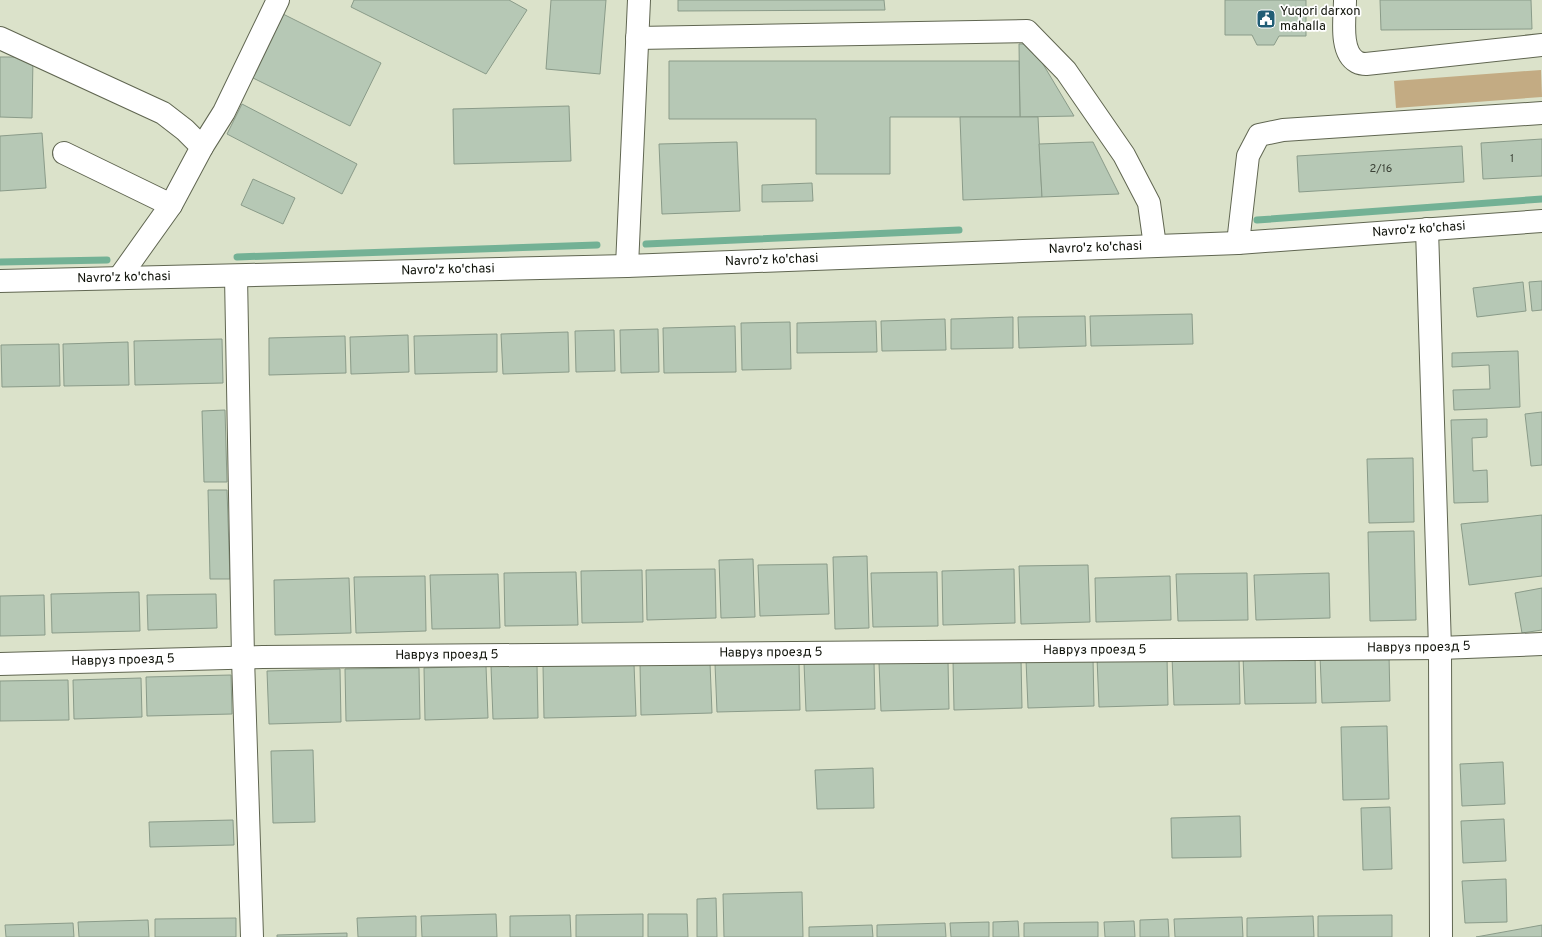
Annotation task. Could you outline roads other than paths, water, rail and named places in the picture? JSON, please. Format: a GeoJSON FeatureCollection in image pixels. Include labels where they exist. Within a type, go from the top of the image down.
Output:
{"type":"FeatureCollection","features":[{"type":"Feature","properties":{"kind":"street"},"geometry":{"type":"LineString","coordinates":[[119,278],[171,206],[202,147],[224,112],[278,0]]}},
{"type":"Feature","properties":{"kind":"street"},"geometry":{"type":"LineString","coordinates":[[627,266],[639,0]]}},
{"type":"Feature","properties":{"kind":"street"},"geometry":{"type":"LineString","coordinates":[[1345,0],[1346,47],[1351,57],[1357,62],[1361,63],[1366,64],[1542,45]]}},
{"type":"Feature","properties":{"kind":"street"},"geometry":{"type":"LineString","coordinates":[[637,38],[1027,31],[1066,71],[1124,155],[1149,202],[1155,246]]}},
{"type":"Feature","properties":{"kind":"street"},"geometry":{"type":"LineString","coordinates":[[0,38],[163,113],[185,130],[202,147]]}},
{"type":"Feature","properties":{"kind":"street"},"geometry":{"type":"LineString","coordinates":[[1238,243],[1248,156],[1259,135],[1283,130],[1542,113]]}},
{"type":"Feature","properties":{"kind":"street"},"geometry":{"type":"LineString","coordinates":[[64,153],[171,206]]}},
{"type":"Feature","properties":{"kind":"street","name":"Navro'z ko'chasi"},"geometry":{"type":"LineString","coordinates":[[0,281],[627,266],[1238,243],[1542,221]]}},
{"type":"Feature","properties":{"kind":"street"},"geometry":{"type":"LineString","coordinates":[[1427,229],[1440,648],[1441,937]]}},
{"type":"Feature","properties":{"kind":"street"},"geometry":{"type":"LineString","coordinates":[[236,276],[243,658],[252,937]]}},
{"type":"Feature","properties":{"kind":"street","name":"Навруз проезд 5"},"geometry":{"type":"LineString","coordinates":[[0,664],[243,658],[1440,648],[1542,644]]}},
{"type":"Feature","properties":{"kind":"waterway"},"geometry":{"type":"LineString","coordinates":[[1257,220],[1542,199]]}},
{"type":"Feature","properties":{"kind":"waterway"},"geometry":{"type":"LineString","coordinates":[[646,244],[959,230]]}},
{"type":"Feature","properties":{"kind":"waterway"},"geometry":{"type":"LineString","coordinates":[[237,257],[597,245]]}},
{"type":"Feature","properties":{"kind":"waterway"},"geometry":{"type":"LineString","coordinates":[[0,262],[107,260]]}},
{"type":"Feature","properties":{"kind":"place","name":"Yuqori darxon mahalla"},"geometry":{"type":"Point","coordinates":[1266,19]}}]}
